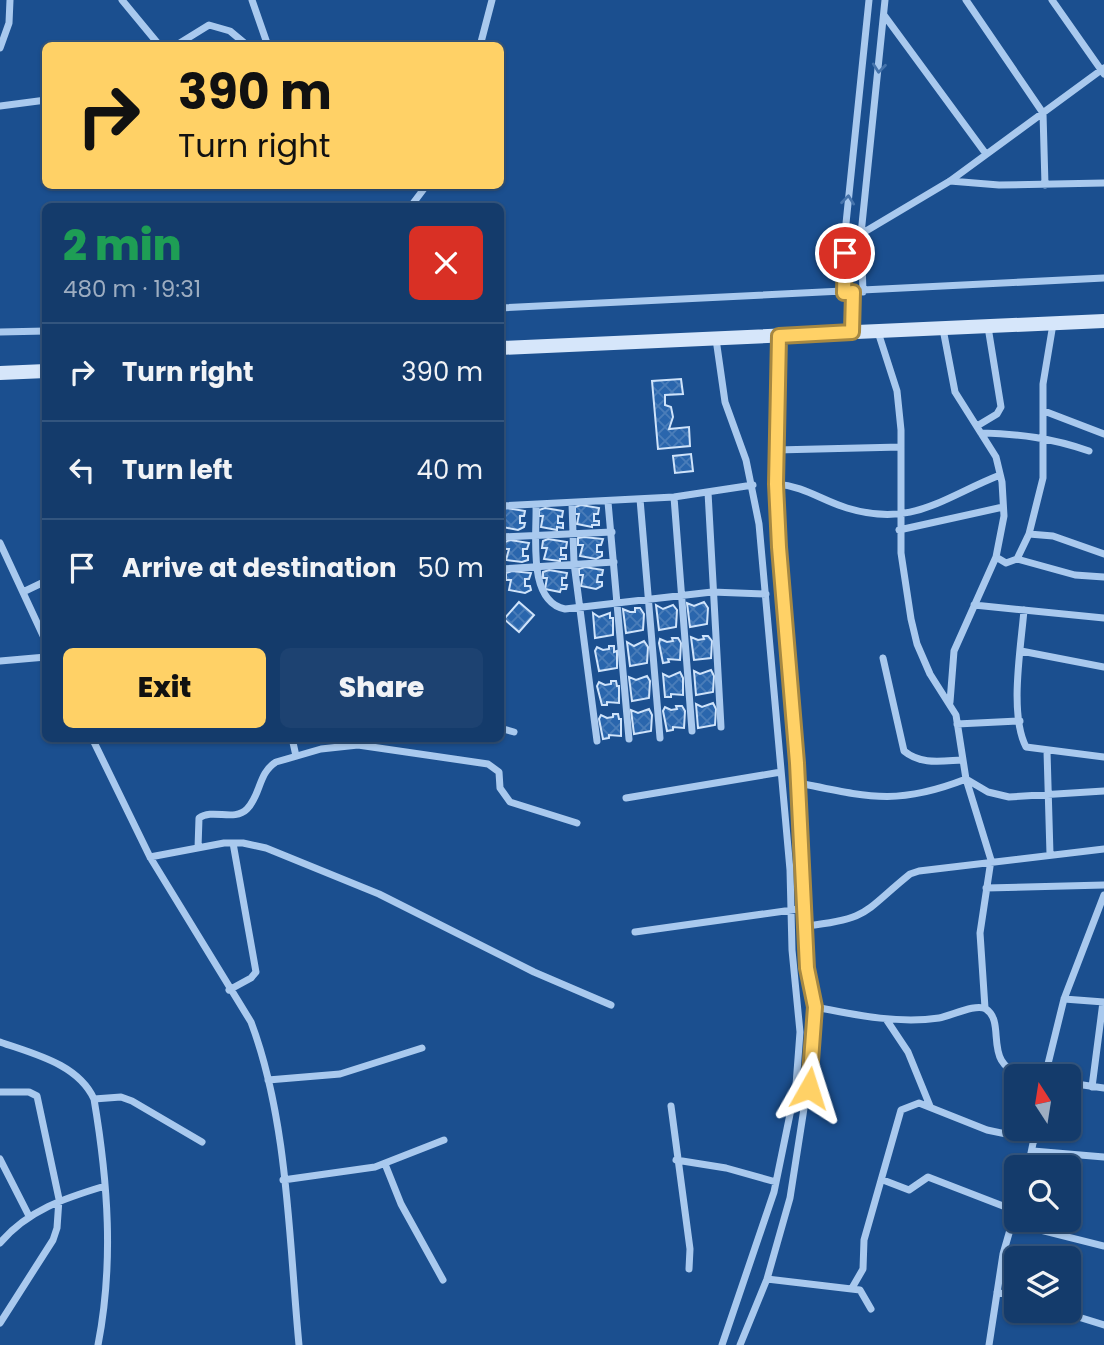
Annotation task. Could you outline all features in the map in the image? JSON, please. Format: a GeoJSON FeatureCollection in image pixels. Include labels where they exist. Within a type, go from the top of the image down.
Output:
{"type":"FeatureCollection","features":[{"type":"Feature","properties":{"kind":"street"},"geometry":{"type":"LineString","coordinates":[[0,48],[9,23],[10,0]]}},
{"type":"Feature","properties":{"kind":"street"},"geometry":{"type":"LineString","coordinates":[[122,0],[157,42]]}},
{"type":"Feature","properties":{"kind":"street"},"geometry":{"type":"LineString","coordinates":[[252,0],[267,42]]}},
{"type":"Feature","properties":{"kind":"street"},"geometry":{"type":"LineString","coordinates":[[481,42],[492,0]]}},
{"type":"Feature","properties":{"kind":"street"},"geometry":{"type":"LineString","coordinates":[[844,293],[845,233],[869,0]]}},
{"type":"Feature","properties":{"kind":"street"},"geometry":{"type":"LineString","coordinates":[[863,292],[861,234],[885,0]]}},
{"type":"Feature","properties":{"kind":"street"},"geometry":{"type":"LineString","coordinates":[[966,0],[1044,113],[1041,133],[1045,185]]}},
{"type":"Feature","properties":{"kind":"street"},"geometry":{"type":"LineString","coordinates":[[861,234],[950,181],[1103,71],[1052,0]]}},
{"type":"Feature","properties":{"kind":"street"},"geometry":{"type":"LineString","coordinates":[[884,15],[986,154]]}},
{"type":"Feature","properties":{"kind":"street"},"geometry":{"type":"LineString","coordinates":[[181,42],[209,25],[230,31],[243,42]]}},
{"type":"Feature","properties":{"kind":"street"},"geometry":{"type":"LineString","coordinates":[[0,106],[42,101]]}},
{"type":"Feature","properties":{"kind":"street"},"geometry":{"type":"LineString","coordinates":[[950,181],[1045,185],[1104,183]]}},
{"type":"Feature","properties":{"kind":"street"},"geometry":{"type":"LineString","coordinates":[[504,308],[1104,278]]}},
{"type":"Feature","properties":{"kind":"street"},"geometry":{"type":"LineString","coordinates":[[852,332],[853,292]]}},
{"type":"Feature","properties":{"kind":"street"},"geometry":{"type":"LineString","coordinates":[[504,348],[1104,321]]}},
{"type":"Feature","properties":{"kind":"street"},"geometry":{"type":"LineString","coordinates":[[1017,559],[1029,534],[1043,478],[1045,360],[1053,324]]}},
{"type":"Feature","properties":{"kind":"street"},"geometry":{"type":"LineString","coordinates":[[979,429],[998,414],[1001,407],[988,327]]}},
{"type":"Feature","properties":{"kind":"street"},"geometry":{"type":"LineString","coordinates":[[943,329],[955,392],[996,457],[1003,507],[996,557],[954,650],[950,702]]}},
{"type":"Feature","properties":{"kind":"street"},"geometry":{"type":"LineString","coordinates":[[0,332],[42,331]]}},
{"type":"Feature","properties":{"kind":"street"},"geometry":{"type":"LineString","coordinates":[[878,332],[897,391],[901,447],[899,530],[906,589],[917,644],[930,674],[950,702],[957,724],[966,779],[991,860],[980,933],[985,1008],[990,1014],[997,1050],[1004,1066]]}},
{"type":"Feature","properties":{"kind":"street"},"geometry":{"type":"LineString","coordinates":[[722,1345],[764,1228],[776,1182],[800,1055],[800,1012],[793,961],[798,909],[799,782],[776,484],[779,336]]}},
{"type":"Feature","properties":{"kind":"street"},"geometry":{"type":"LineString","coordinates":[[716,339],[725,402],[753,485],[766,594],[780,772],[798,909],[806,926],[807,968],[815,1007],[809,1088],[790,1198],[767,1279],[740,1345]]}},
{"type":"Feature","properties":{"kind":"street"},"geometry":{"type":"LineString","coordinates":[[0,373],[42,371]]}},
{"type":"Feature","properties":{"kind":"street"},"geometry":{"type":"LineString","coordinates":[[1044,411],[1104,434]]}},
{"type":"Feature","properties":{"kind":"street"},"geometry":{"type":"LineString","coordinates":[[979,429],[1045,437],[1089,451]]}},
{"type":"Feature","properties":{"kind":"street"},"geometry":{"type":"LineString","coordinates":[[776,450],[901,447]]}},
{"type":"Feature","properties":{"kind":"street"},"geometry":{"type":"LineString","coordinates":[[776,484],[807,489],[857,511],[899,516],[923,510],[1000,475]]}},
{"type":"Feature","properties":{"kind":"street"},"geometry":{"type":"LineString","coordinates":[[504,506],[674,497],[753,485]]}},
{"type":"Feature","properties":{"kind":"street"},"geometry":{"type":"LineString","coordinates":[[708,492],[721,727]]}},
{"type":"Feature","properties":{"kind":"street"},"geometry":{"type":"LineString","coordinates":[[674,497],[692,731]]}},
{"type":"Feature","properties":{"kind":"street"},"geometry":{"type":"LineString","coordinates":[[640,499],[660,738]]}},
{"type":"Feature","properties":{"kind":"street"},"geometry":{"type":"LineString","coordinates":[[608,502],[629,739]]}},
{"type":"Feature","properties":{"kind":"street"},"geometry":{"type":"LineString","coordinates":[[572,504],[574,563],[597,741]]}},
{"type":"Feature","properties":{"kind":"street"},"geometry":{"type":"LineString","coordinates":[[536,506],[540,589],[554,607],[617,604],[712,592],[766,594]]}},
{"type":"Feature","properties":{"kind":"street"},"geometry":{"type":"LineString","coordinates":[[899,530],[1003,507]]}},
{"type":"Feature","properties":{"kind":"street"},"geometry":{"type":"LineString","coordinates":[[504,537],[612,532]]}},
{"type":"Feature","properties":{"kind":"street"},"geometry":{"type":"LineString","coordinates":[[1029,534],[1053,536],[1104,554]]}},
{"type":"Feature","properties":{"kind":"street"},"geometry":{"type":"LineString","coordinates":[[0,545],[42,633]]}},
{"type":"Feature","properties":{"kind":"street"},"geometry":{"type":"LineString","coordinates":[[996,557],[1006,563],[1017,559],[1075,575],[1104,577]]}},
{"type":"Feature","properties":{"kind":"street"},"geometry":{"type":"LineString","coordinates":[[504,569],[614,562]]}},
{"type":"Feature","properties":{"kind":"street"},"geometry":{"type":"LineString","coordinates":[[23,592],[42,583]]}},
{"type":"Feature","properties":{"kind":"street"},"geometry":{"type":"LineString","coordinates":[[974,605],[1104,618]]}},
{"type":"Feature","properties":{"kind":"street"},"geometry":{"type":"LineString","coordinates":[[1024,610],[1020,721],[1026,747],[1104,757]]}},
{"type":"Feature","properties":{"kind":"street"},"geometry":{"type":"LineString","coordinates":[[1021,651],[1104,667]]}},
{"type":"Feature","properties":{"kind":"street"},"geometry":{"type":"LineString","coordinates":[[0,661],[42,657]]}},
{"type":"Feature","properties":{"kind":"street"},"geometry":{"type":"LineString","coordinates":[[883,658],[904,751],[914,759],[924,761],[962,760]]}},
{"type":"Feature","properties":{"kind":"street"},"geometry":{"type":"LineString","coordinates":[[957,724],[1020,721]]}},
{"type":"Feature","properties":{"kind":"street"},"geometry":{"type":"LineString","coordinates":[[504,729],[514,732]]}},
{"type":"Feature","properties":{"kind":"street"},"geometry":{"type":"LineString","coordinates":[[94,742],[150,857],[251,1022],[268,1080],[283,1180],[299,1345]]}},
{"type":"Feature","properties":{"kind":"street"},"geometry":{"type":"LineString","coordinates":[[293,742],[296,756]]}},
{"type":"Feature","properties":{"kind":"street"},"geometry":{"type":"LineString","coordinates":[[198,848],[199,818],[205,814],[240,814],[252,801],[268,767],[334,743],[389,748],[488,764],[499,772],[500,788],[510,802],[577,823]]}},
{"type":"Feature","properties":{"kind":"street"},"geometry":{"type":"LineString","coordinates":[[1047,751],[1050,854]]}},
{"type":"Feature","properties":{"kind":"street"},"geometry":{"type":"LineString","coordinates":[[626,798],[780,772]]}},
{"type":"Feature","properties":{"kind":"street"},"geometry":{"type":"LineString","coordinates":[[799,782],[881,798],[909,797],[966,779],[996,795],[1104,790]]}},
{"type":"Feature","properties":{"kind":"street"},"geometry":{"type":"LineString","coordinates":[[150,857],[233,843],[266,848],[379,894],[522,967],[611,1005]]}},
{"type":"Feature","properties":{"kind":"street"},"geometry":{"type":"LineString","coordinates":[[229,990],[251,978],[256,972],[233,843]]}},
{"type":"Feature","properties":{"kind":"street"},"geometry":{"type":"LineString","coordinates":[[806,926],[841,922],[863,916],[909,874],[919,871],[991,860],[1104,849]]}},
{"type":"Feature","properties":{"kind":"street"},"geometry":{"type":"LineString","coordinates":[[986,888],[1104,885]]}},
{"type":"Feature","properties":{"kind":"street"},"geometry":{"type":"LineString","coordinates":[[1048,1064],[1064,999],[1104,895]]}},
{"type":"Feature","properties":{"kind":"street"},"geometry":{"type":"LineString","coordinates":[[635,932],[798,909]]}},
{"type":"Feature","properties":{"kind":"street"},"geometry":{"type":"LineString","coordinates":[[1064,999],[1104,1002],[1091,1087]]}},
{"type":"Feature","properties":{"kind":"street"},"geometry":{"type":"LineString","coordinates":[[815,1007],[886,1019],[936,1018],[976,1007],[985,1008]]}},
{"type":"Feature","properties":{"kind":"street"},"geometry":{"type":"LineString","coordinates":[[886,1019],[908,1052],[930,1106]]}},
{"type":"Feature","properties":{"kind":"street"},"geometry":{"type":"LineString","coordinates":[[0,1042],[74,1073],[86,1082],[94,1100],[105,1186],[109,1263],[98,1345]]}},
{"type":"Feature","properties":{"kind":"street"},"geometry":{"type":"LineString","coordinates":[[268,1080],[340,1074],[422,1048]]}},
{"type":"Feature","properties":{"kind":"street"},"geometry":{"type":"LineString","coordinates":[[1082,1085],[1104,1088]]}},
{"type":"Feature","properties":{"kind":"street"},"geometry":{"type":"LineString","coordinates":[[0,1092],[29,1092],[37,1096],[49,1165],[59,1199],[57,1228],[52,1240],[0,1323]]}},
{"type":"Feature","properties":{"kind":"street"},"geometry":{"type":"LineString","coordinates":[[94,1100],[121,1097],[132,1101],[202,1142]]}},
{"type":"Feature","properties":{"kind":"street"},"geometry":{"type":"LineString","coordinates":[[852,1288],[863,1269],[864,1240],[883,1180],[895,1120],[901,1111],[919,1104],[930,1106],[987,1130],[1004,1134]]}},
{"type":"Feature","properties":{"kind":"street"},"geometry":{"type":"LineString","coordinates":[[671,1106],[676,1160],[690,1249],[689,1269]]}},
{"type":"Feature","properties":{"kind":"street"},"geometry":{"type":"LineString","coordinates":[[283,1180],[384,1164],[444,1140]]}},
{"type":"Feature","properties":{"kind":"street"},"geometry":{"type":"LineString","coordinates":[[1032,1155],[1035,1141]]}},
{"type":"Feature","properties":{"kind":"street"},"geometry":{"type":"LineString","coordinates":[[1033,1151],[1104,1157]]}},
{"type":"Feature","properties":{"kind":"street"},"geometry":{"type":"LineString","coordinates":[[0,1159],[29,1216]]}},
{"type":"Feature","properties":{"kind":"street"},"geometry":{"type":"LineString","coordinates":[[676,1160],[726,1168],[776,1182]]}},
{"type":"Feature","properties":{"kind":"street"},"geometry":{"type":"LineString","coordinates":[[384,1164],[401,1205],[443,1280]]}},
{"type":"Feature","properties":{"kind":"street"},"geometry":{"type":"LineString","coordinates":[[883,1180],[909,1190],[928,1177],[1004,1205]]}},
{"type":"Feature","properties":{"kind":"street"},"geometry":{"type":"LineString","coordinates":[[0,1243],[29,1216],[59,1199],[105,1186]]}},
{"type":"Feature","properties":{"kind":"street"},"geometry":{"type":"LineString","coordinates":[[989,1345],[1010,1232]]}},
{"type":"Feature","properties":{"kind":"street"},"geometry":{"type":"LineString","coordinates":[[1048,1232],[1104,1246]]}},
{"type":"Feature","properties":{"kind":"street"},"geometry":{"type":"LineString","coordinates":[[767,1279],[860,1290],[871,1309]]}},
{"type":"Feature","properties":{"kind":"street"},"geometry":{"type":"LineString","coordinates":[[997,1292],[1004,1294]]}},
{"type":"Feature","properties":{"kind":"street"},"geometry":{"type":"LineString","coordinates":[[1081,1318],[1104,1325]]}},
{"type":"Feature","properties":{"kind":"building"},"geometry":{"type":"Polygon","coordinates":[[[681,379],[683,394],[665,395],[665,405],[671,407],[673,417],[669,429],[689,427],[690,446],[658,449],[652,381],[681,379]]]}},
{"type":"Feature","properties":{"kind":"building"},"geometry":{"type":"Polygon","coordinates":[[[691,454],[693,471],[675,473],[673,456],[691,454]]]}},
{"type":"Feature","properties":{"kind":"building"},"geometry":{"type":"Polygon","coordinates":[[[581,505],[599,508],[598,514],[594,514],[594,521],[599,521],[599,525],[592,527],[577,524],[579,514],[575,514],[575,507],[581,505]]]}},
{"type":"Feature","properties":{"kind":"building"},"geometry":{"type":"Polygon","coordinates":[[[545,508],[563,511],[562,517],[558,516],[558,523],[563,523],[563,528],[557,527],[557,530],[541,527],[543,516],[539,516],[539,510],[545,508]]]}},
{"type":"Feature","properties":{"kind":"building"},"geometry":{"type":"Polygon","coordinates":[[[504,509],[525,511],[524,516],[520,516],[520,523],[525,523],[524,527],[518,530],[504,527],[504,509]]]}},
{"type":"Feature","properties":{"kind":"building"},"geometry":{"type":"Polygon","coordinates":[[[578,538],[603,539],[601,545],[597,545],[597,552],[602,552],[602,556],[596,559],[580,556],[583,545],[578,545],[578,538]]]}},
{"type":"Feature","properties":{"kind":"building"},"geometry":{"type":"Polygon","coordinates":[[[548,539],[567,542],[566,548],[561,548],[561,555],[566,555],[566,559],[544,559],[547,548],[542,548],[543,541],[548,539]]]}},
{"type":"Feature","properties":{"kind":"building"},"geometry":{"type":"Polygon","coordinates":[[[510,540],[529,543],[527,549],[523,549],[523,556],[528,556],[528,560],[506,560],[509,549],[504,549],[505,542],[510,540]]]}},
{"type":"Feature","properties":{"kind":"building"},"geometry":{"type":"Polygon","coordinates":[[[585,567],[603,570],[602,575],[598,575],[597,582],[602,582],[602,586],[596,589],[581,586],[583,575],[579,575],[579,569],[585,567]]]}},
{"type":"Feature","properties":{"kind":"building"},"geometry":{"type":"Polygon","coordinates":[[[549,570],[567,573],[566,578],[562,578],[562,585],[567,585],[566,589],[561,589],[560,592],[545,589],[547,578],[543,578],[543,572],[549,570]]]}},
{"type":"Feature","properties":{"kind":"building"},"geometry":{"type":"Polygon","coordinates":[[[506,573],[531,573],[529,579],[525,579],[525,586],[530,586],[531,590],[525,593],[509,590],[511,580],[506,580],[506,573]]]}},
{"type":"Feature","properties":{"kind":"building"},"geometry":{"type":"Polygon","coordinates":[[[519,602],[534,615],[519,632],[504,619],[519,602]]]}},
{"type":"Feature","properties":{"kind":"building"},"geometry":{"type":"Polygon","coordinates":[[[704,602],[708,608],[707,624],[690,627],[687,603],[694,606],[704,602]]]}},
{"type":"Feature","properties":{"kind":"building"},"geometry":{"type":"Polygon","coordinates":[[[656,605],[663,609],[673,605],[677,610],[676,627],[659,630],[656,605]]]}},
{"type":"Feature","properties":{"kind":"building"},"geometry":{"type":"Polygon","coordinates":[[[635,608],[640,608],[644,614],[643,630],[626,633],[623,609],[635,612],[635,608]]]}},
{"type":"Feature","properties":{"kind":"building"},"geometry":{"type":"Polygon","coordinates":[[[593,613],[599,617],[610,613],[610,618],[613,618],[613,635],[595,638],[593,613]]]}},
{"type":"Feature","properties":{"kind":"building"},"geometry":{"type":"Polygon","coordinates":[[[703,636],[708,636],[712,641],[711,658],[694,660],[691,637],[698,640],[704,639],[703,636]]]}},
{"type":"Feature","properties":{"kind":"building"},"geometry":{"type":"Polygon","coordinates":[[[672,638],[678,638],[681,643],[680,660],[668,659],[669,662],[663,663],[660,639],[667,642],[673,641],[672,638]]]}},
{"type":"Feature","properties":{"kind":"building"},"geometry":{"type":"Polygon","coordinates":[[[644,641],[648,647],[647,663],[630,666],[627,642],[634,646],[644,641]]]}},
{"type":"Feature","properties":{"kind":"building"},"geometry":{"type":"Polygon","coordinates":[[[609,646],[614,646],[614,652],[617,651],[617,668],[599,671],[595,651],[597,647],[603,650],[609,649],[609,646]]]}},
{"type":"Feature","properties":{"kind":"building"},"geometry":{"type":"Polygon","coordinates":[[[711,670],[714,676],[713,692],[696,695],[694,671],[700,674],[711,670]]]}},
{"type":"Feature","properties":{"kind":"building"},"geometry":{"type":"Polygon","coordinates":[[[680,672],[683,678],[683,695],[671,694],[671,697],[665,697],[663,674],[669,677],[680,672]]]}},
{"type":"Feature","properties":{"kind":"building"},"geometry":{"type":"Polygon","coordinates":[[[647,676],[650,681],[649,698],[632,701],[629,677],[636,680],[647,676]]]}},
{"type":"Feature","properties":{"kind":"building"},"geometry":{"type":"Polygon","coordinates":[[[611,681],[616,681],[619,686],[619,703],[607,702],[607,705],[602,705],[597,686],[599,682],[605,685],[611,684],[611,681]]]}},
{"type":"Feature","properties":{"kind":"building"},"geometry":{"type":"Polygon","coordinates":[[[713,703],[716,709],[715,725],[698,728],[696,704],[702,707],[713,703]]]}},
{"type":"Feature","properties":{"kind":"building"},"geometry":{"type":"Polygon","coordinates":[[[676,706],[682,706],[685,711],[684,728],[673,727],[673,730],[667,731],[663,711],[665,707],[677,709],[676,706]]]}},
{"type":"Feature","properties":{"kind":"building"},"geometry":{"type":"Polygon","coordinates":[[[649,709],[652,715],[651,731],[634,734],[631,710],[638,713],[649,709]]]}},
{"type":"Feature","properties":{"kind":"building"},"geometry":{"type":"Polygon","coordinates":[[[613,714],[618,714],[621,719],[621,736],[609,735],[609,738],[603,739],[599,719],[601,715],[607,718],[613,717],[613,714]]]}},
{"type":"Feature","properties":{"kind":"route"},"geometry":{"type":"LineString","coordinates":[[809,1088],[815,1038],[815,1007],[805,943],[806,908],[797,763],[779,547],[776,484],[779,336],[852,332],[853,292],[844,293],[845,253]]}}]}
